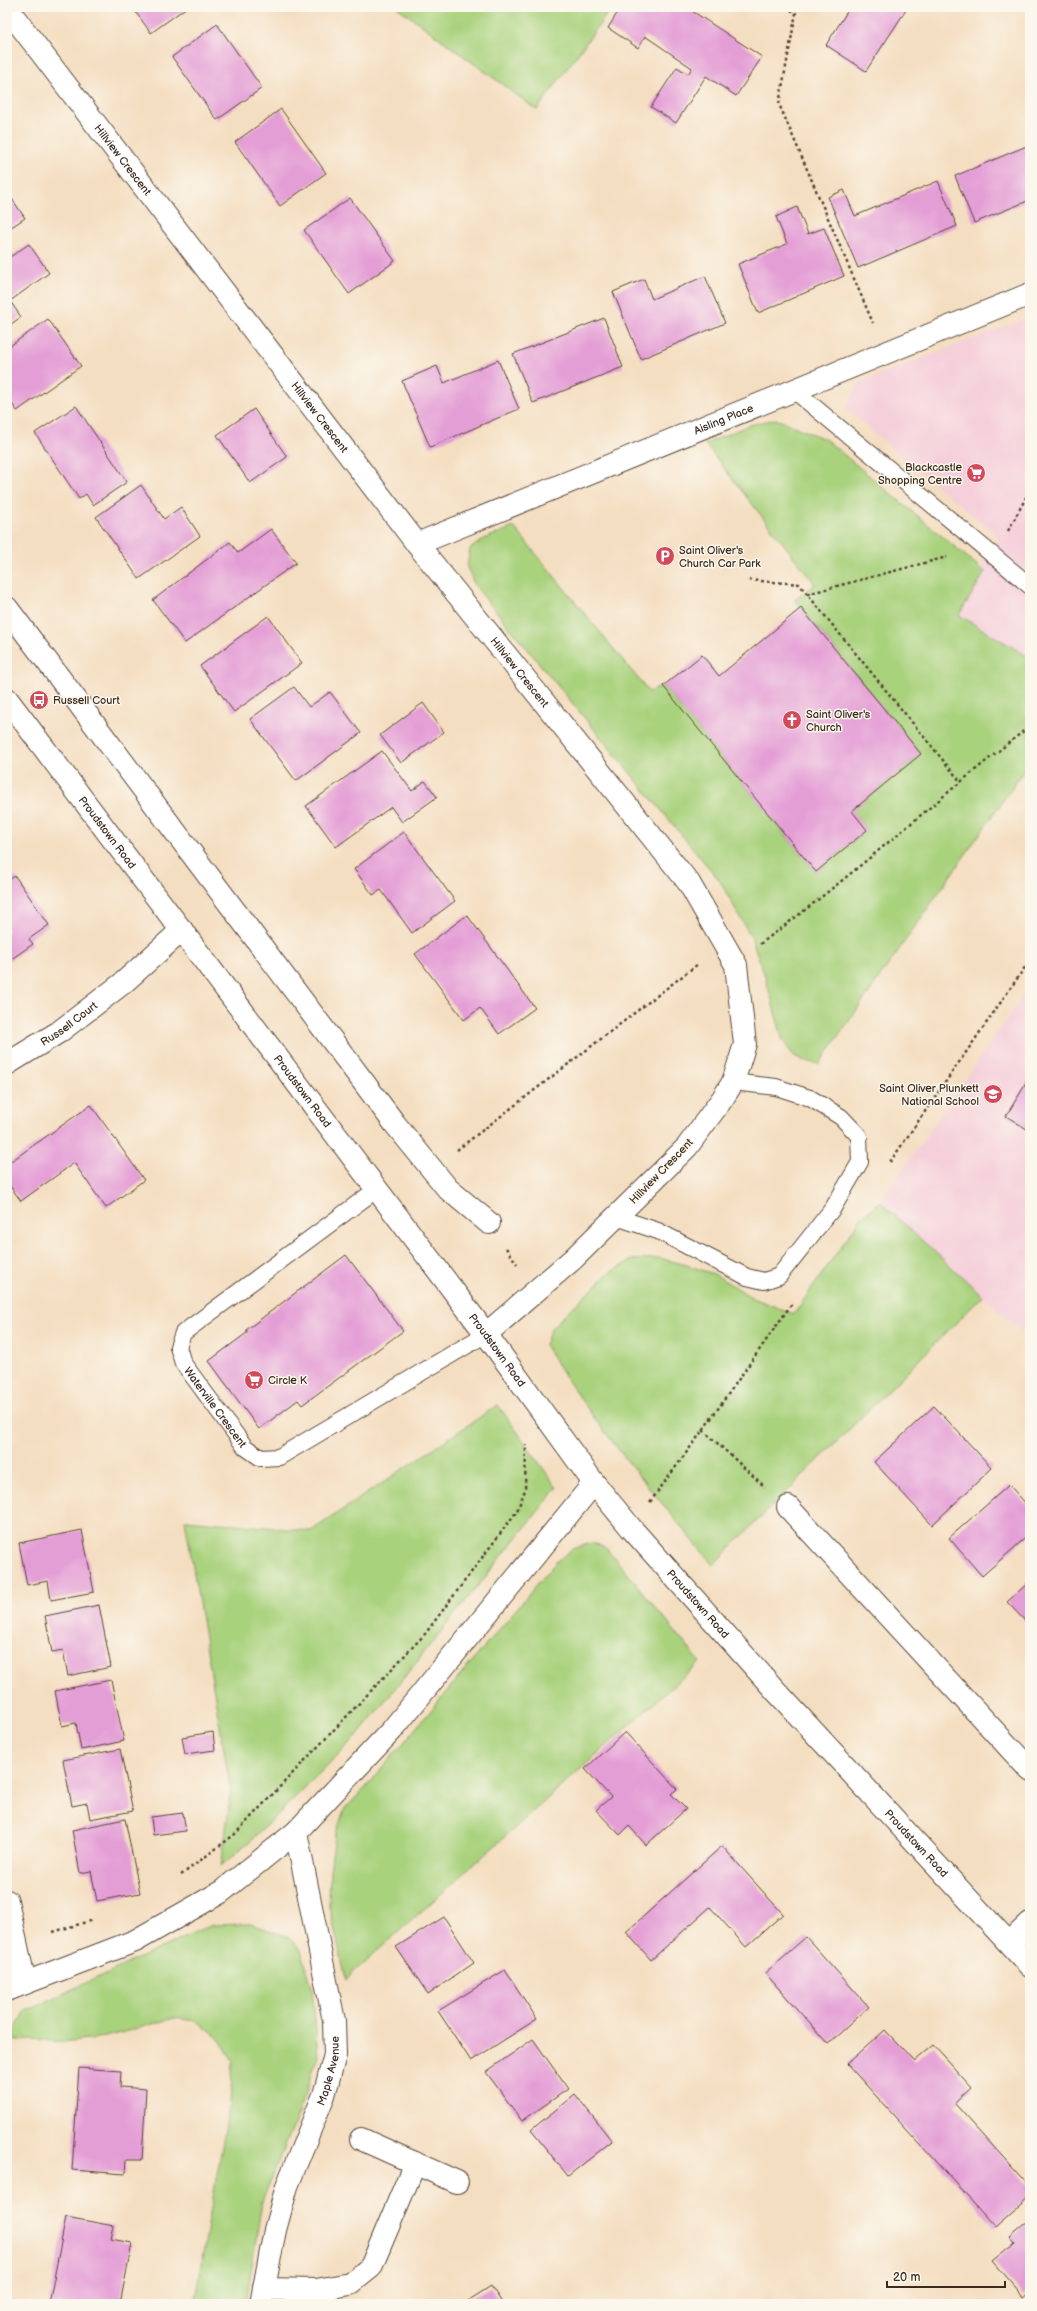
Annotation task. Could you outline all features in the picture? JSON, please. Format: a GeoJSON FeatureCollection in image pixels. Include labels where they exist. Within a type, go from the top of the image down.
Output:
{"type":"FeatureCollection","features":[{"type":"Feature","properties":{"kind":"street","name":"Hillview Crescent"},"geometry":{"type":"LineString","coordinates":[[7,8],[417,544],[689,883],[736,965],[745,1044],[733,1082],[687,1147],[573,1259],[486,1334]]}},
{"type":"Feature","properties":{"kind":"street","name":"Aisling Place"},"geometry":{"type":"LineString","coordinates":[[417,544],[796,391],[1030,294]]}},
{"type":"Feature","properties":{"kind":"street"},"geometry":{"type":"LineString","coordinates":[[7,608],[396,1124],[448,1189],[489,1224]]}},
{"type":"Feature","properties":{"kind":"street","name":"Proudstown Road"},"geometry":{"type":"LineString","coordinates":[[7,699],[486,1334],[594,1483],[631,1528],[775,1690],[1030,1966]]}},
{"type":"Feature","properties":{"kind":"street","name":"Russell Court"},"geometry":{"type":"LineString","coordinates":[[7,1064],[59,1032],[123,983],[182,930]]}},
{"type":"Feature","properties":{"kind":"street"},"geometry":{"type":"LineString","coordinates":[[7,1901],[16,1987],[135,1940],[221,1892],[296,1832],[392,1730],[594,1483]]}},
{"type":"Feature","properties":{"kind":"street"},"geometry":{"type":"LineString","coordinates":[[788,1507],[1030,1770]]}},
{"type":"Feature","properties":{"kind":"street","name":"Maple Avenue"},"geometry":{"type":"LineString","coordinates":[[263,2296],[275,2230],[287,2186],[324,2095],[335,2055],[334,2021],[296,1832]]}},
{"type":"Feature","properties":{"kind":"street"},"geometry":{"type":"LineString","coordinates":[[1009,1943],[1030,1923]]}},
{"type":"Feature","properties":{"kind":"street"},"geometry":{"type":"LineString","coordinates":[[361,2139],[458,2182]]}},
{"type":"Feature","properties":{"kind":"street"},"geometry":{"type":"LineString","coordinates":[[263,2296],[316,2290],[350,2284],[371,2267],[415,2163]]}},
{"type":"Feature","properties":{"kind":"lane"},"geometry":{"type":"LineString","coordinates":[[796,391],[1030,586]]}},
{"type":"Feature","properties":{"kind":"lane"},"geometry":{"type":"LineString","coordinates":[[616,1217],[658,1230],[747,1277],[764,1282],[779,1276],[833,1208],[860,1162],[859,1136],[841,1117],[810,1098],[776,1087],[733,1082]]}},
{"type":"Feature","properties":{"kind":"lane","name":"Waterville Crescent"},"geometry":{"type":"LineString","coordinates":[[377,1189],[184,1333],[178,1347],[183,1363],[245,1448],[261,1458],[279,1457],[486,1334]]}},
{"type":"Feature","properties":{"kind":"path"},"geometry":{"type":"LineString","coordinates":[[785,7],[796,13],[779,104],[886,353]]}},
{"type":"Feature","properties":{"kind":"path"},"geometry":{"type":"LineString","coordinates":[[807,594],[989,551],[1030,490]]}},
{"type":"Feature","properties":{"kind":"path"},"geometry":{"type":"LineString","coordinates":[[749,580],[799,584],[960,781]]}},
{"type":"Feature","properties":{"kind":"path"},"geometry":{"type":"LineString","coordinates":[[759,945],[794,919],[960,781],[1030,726]]}},
{"type":"Feature","properties":{"kind":"path"},"geometry":{"type":"LineString","coordinates":[[454,1153],[699,964]]}},
{"type":"Feature","properties":{"kind":"path"},"geometry":{"type":"LineString","coordinates":[[489,1224],[536,1290]]}},
{"type":"Feature","properties":{"kind":"path"},"geometry":{"type":"LineString","coordinates":[[704,1430],[788,1507]]}},
{"type":"Feature","properties":{"kind":"path"},"geometry":{"type":"LineString","coordinates":[[177,1878],[234,1835],[425,1634],[517,1511],[525,1490],[527,1458]]}},
{"type":"Feature","properties":{"kind":"path"},"geometry":{"type":"LineString","coordinates":[[53,1932],[98,1919]]}},
{"type":"Feature","properties":{"kind":"shaded area","name":"Blackcastle Shopping Centre"},"geometry":{"type":"Polygon","coordinates":[[[1030,317],[1030,669],[949,619],[999,537],[845,409],[860,382],[1030,317]]]}},
{"type":"Feature","properties":{"kind":"shaded area","name":"Saint Oliver Plunkett National School"},"geometry":{"type":"Polygon","coordinates":[[[1030,986],[1030,1339],[880,1202],[1030,986]]]}},
{"type":"Feature","properties":{"kind":"green space"},"geometry":{"type":"Polygon","coordinates":[[[397,7],[612,7],[537,110],[397,7]]]}},
{"type":"Feature","properties":{"kind":"green space"},"geometry":{"type":"Polygon","coordinates":[[[776,419],[825,439],[985,572],[959,615],[1030,658],[1030,762],[819,1064],[804,1061],[793,1055],[783,1041],[765,976],[751,937],[720,881],[475,586],[467,567],[470,549],[484,539],[514,527],[649,692],[663,686],[816,872],[867,830],[852,811],[921,754],[795,600],[815,584],[705,444],[749,425],[776,419]]]}},
{"type":"Feature","properties":{"kind":"green space"},"geometry":{"type":"Polygon","coordinates":[[[880,1202],[983,1296],[713,1565],[625,1458],[583,1403],[545,1345],[551,1328],[609,1273],[632,1260],[659,1258],[714,1274],[753,1298],[794,1314],[862,1217],[880,1202]]]}},
{"type":"Feature","properties":{"kind":"green space"},"geometry":{"type":"Polygon","coordinates":[[[498,1405],[557,1488],[355,1738],[258,1834],[221,1866],[231,1792],[185,1520],[311,1531],[498,1405]]]}},
{"type":"Feature","properties":{"kind":"green space"},"geometry":{"type":"Polygon","coordinates":[[[591,1543],[604,1546],[700,1662],[346,1979],[329,1906],[330,1870],[335,1836],[344,1810],[368,1785],[556,1562],[572,1549],[591,1543]]]}},
{"type":"Feature","properties":{"kind":"green space"},"geometry":{"type":"Polygon","coordinates":[[[251,1924],[287,1936],[301,1950],[312,1987],[318,2056],[299,2113],[262,2201],[246,2304],[194,2304],[230,2102],[233,2062],[220,2039],[196,2021],[174,2018],[106,2037],[63,2042],[32,2039],[8,2041],[26,2011],[210,1925],[251,1924]]]}},
{"type":"Feature","properties":{"kind":"building"},"geometry":{"type":"Polygon","coordinates":[[[132,7],[187,7],[151,33],[132,7]]]}},
{"type":"Feature","properties":{"kind":"building"},"geometry":{"type":"Polygon","coordinates":[[[621,7],[686,7],[762,57],[736,96],[706,76],[676,123],[651,107],[677,67],[688,74],[692,68],[645,36],[638,48],[608,28],[621,7]]]}},
{"type":"Feature","properties":{"kind":"building"},"geometry":{"type":"Polygon","coordinates":[[[850,7],[908,7],[866,71],[826,45],[850,7]]]}},
{"type":"Feature","properties":{"kind":"building"},"geometry":{"type":"Polygon","coordinates":[[[217,24],[262,88],[217,120],[172,57],[217,24]]]}},
{"type":"Feature","properties":{"kind":"building"},"geometry":{"type":"Polygon","coordinates":[[[281,109],[326,173],[280,206],[235,142],[281,109]]]}},
{"type":"Feature","properties":{"kind":"building"},"geometry":{"type":"Polygon","coordinates":[[[1029,145],[1030,200],[974,223],[955,176],[1029,145]]]}},
{"type":"Feature","properties":{"kind":"building"},"geometry":{"type":"Polygon","coordinates":[[[938,181],[957,226],[858,268],[828,197],[844,190],[855,216],[938,181]]]}},
{"type":"Feature","properties":{"kind":"building"},"geometry":{"type":"Polygon","coordinates":[[[8,193],[25,218],[7,230],[7,194],[8,193]]]}},
{"type":"Feature","properties":{"kind":"building"},"geometry":{"type":"Polygon","coordinates":[[[350,198],[395,261],[349,294],[304,230],[350,198]]]}},
{"type":"Feature","properties":{"kind":"building"},"geometry":{"type":"Polygon","coordinates":[[[797,207],[808,234],[824,228],[844,276],[758,313],[738,264],[787,244],[776,217],[797,207]]]}},
{"type":"Feature","properties":{"kind":"building"},"geometry":{"type":"Polygon","coordinates":[[[29,244],[49,273],[10,301],[21,317],[7,327],[7,259],[29,244]]]}},
{"type":"Feature","properties":{"kind":"building"},"geometry":{"type":"Polygon","coordinates":[[[705,276],[725,323],[641,359],[613,292],[644,279],[652,299],[705,276]]]}},
{"type":"Feature","properties":{"kind":"building"},"geometry":{"type":"Polygon","coordinates":[[[604,318],[623,367],[533,403],[513,354],[604,318]]]}},
{"type":"Feature","properties":{"kind":"building"},"geometry":{"type":"Polygon","coordinates":[[[48,319],[81,366],[17,411],[7,396],[7,348],[48,319]]]}},
{"type":"Feature","properties":{"kind":"building"},"geometry":{"type":"Polygon","coordinates":[[[498,360],[519,409],[430,447],[402,381],[437,366],[444,383],[498,360]]]}},
{"type":"Feature","properties":{"kind":"building"},"geometry":{"type":"Polygon","coordinates":[[[76,406],[127,482],[93,505],[86,494],[79,499],[35,433],[76,406]]]}},
{"type":"Feature","properties":{"kind":"building"},"geometry":{"type":"Polygon","coordinates":[[[254,409],[287,457],[250,483],[217,435],[254,409]]]}},
{"type":"Feature","properties":{"kind":"building"},"geometry":{"type":"Polygon","coordinates":[[[141,485],[164,519],[181,507],[200,536],[139,579],[96,517],[141,485]]]}},
{"type":"Feature","properties":{"kind":"building"},"geometry":{"type":"Polygon","coordinates":[[[271,529],[296,563],[185,643],[153,600],[230,542],[238,553],[271,529]]]}},
{"type":"Feature","properties":{"kind":"building","name":"Saint Oliver's Church"},"geometry":{"type":"Polygon","coordinates":[[[801,608],[921,754],[852,811],[867,830],[816,872],[663,686],[702,655],[719,676],[801,608]]]}},
{"type":"Feature","properties":{"kind":"building"},"geometry":{"type":"Polygon","coordinates":[[[268,616],[302,663],[234,712],[200,666],[268,616]]]}},
{"type":"Feature","properties":{"kind":"building"},"geometry":{"type":"Polygon","coordinates":[[[294,687],[309,707],[330,692],[361,733],[296,781],[250,719],[294,687]]]}},
{"type":"Feature","properties":{"kind":"building"},"geometry":{"type":"Polygon","coordinates":[[[423,703],[444,732],[401,763],[380,735],[423,703]]]}},
{"type":"Feature","properties":{"kind":"building"},"geometry":{"type":"Polygon","coordinates":[[[382,751],[412,791],[425,781],[437,797],[402,822],[391,807],[336,847],[306,806],[382,751]]]}},
{"type":"Feature","properties":{"kind":"building"},"geometry":{"type":"Polygon","coordinates":[[[404,832],[455,901],[412,933],[381,890],[373,895],[354,869],[404,832]]]}},
{"type":"Feature","properties":{"kind":"building"},"geometry":{"type":"Polygon","coordinates":[[[15,876],[49,925],[29,939],[33,944],[10,960],[7,957],[7,881],[15,876]]]}},
{"type":"Feature","properties":{"kind":"building"},"geometry":{"type":"Polygon","coordinates":[[[467,915],[535,1008],[499,1034],[480,1008],[464,1020],[415,954],[467,915]]]}},
{"type":"Feature","properties":{"kind":"building"},"geometry":{"type":"Polygon","coordinates":[[[1030,1077],[1030,1131],[1006,1116],[1030,1077]]]}},
{"type":"Feature","properties":{"kind":"building"},"geometry":{"type":"Polygon","coordinates":[[[91,1105],[144,1180],[106,1208],[74,1163],[21,1201],[7,1182],[7,1164],[91,1105]]]}},
{"type":"Feature","properties":{"kind":"building","name":"Circle K"},"geometry":{"type":"Polygon","coordinates":[[[346,1255],[403,1331],[302,1405],[298,1400],[259,1429],[209,1361],[248,1332],[246,1330],[346,1255]]]}},
{"type":"Feature","properties":{"kind":"building"},"geometry":{"type":"Polygon","coordinates":[[[934,1406],[992,1468],[932,1525],[874,1462],[934,1406]]]}},
{"type":"Feature","properties":{"kind":"building"},"geometry":{"type":"Polygon","coordinates":[[[1009,1485],[1030,1508],[1030,1534],[982,1576],[949,1538],[1009,1485]]]}},
{"type":"Feature","properties":{"kind":"building"},"geometry":{"type":"Polygon","coordinates":[[[82,1530],[94,1592],[51,1600],[48,1581],[27,1585],[19,1543],[82,1530]]]}},
{"type":"Feature","properties":{"kind":"building"},"geometry":{"type":"Polygon","coordinates":[[[1030,1581],[1030,1626],[1007,1602],[1030,1581]]]}},
{"type":"Feature","properties":{"kind":"building"},"geometry":{"type":"Polygon","coordinates":[[[99,1605],[111,1667],[68,1676],[63,1650],[52,1652],[45,1616],[99,1605]]]}},
{"type":"Feature","properties":{"kind":"building"},"geometry":{"type":"Polygon","coordinates":[[[111,1680],[124,1741],[81,1750],[76,1723],[62,1726],[55,1691],[111,1680]]]}},
{"type":"Feature","properties":{"kind":"building"},"geometry":{"type":"Polygon","coordinates":[[[213,1732],[215,1750],[185,1754],[182,1737],[213,1732]]]}},
{"type":"Feature","properties":{"kind":"building"},"geometry":{"type":"Polygon","coordinates":[[[625,1732],[677,1789],[671,1794],[686,1809],[646,1845],[629,1826],[620,1835],[596,1810],[611,1797],[585,1769],[625,1732]]]}},
{"type":"Feature","properties":{"kind":"building"},"geometry":{"type":"Polygon","coordinates":[[[120,1749],[133,1811],[90,1819],[87,1803],[72,1806],[63,1760],[120,1749]]]}},
{"type":"Feature","properties":{"kind":"building"},"geometry":{"type":"Polygon","coordinates":[[[183,1813],[186,1831],[153,1835],[151,1817],[183,1813]]]}},
{"type":"Feature","properties":{"kind":"building"},"geometry":{"type":"Polygon","coordinates":[[[125,1819],[140,1893],[97,1901],[91,1871],[80,1873],[72,1830],[125,1819]]]}},
{"type":"Feature","properties":{"kind":"building"},"geometry":{"type":"Polygon","coordinates":[[[722,1846],[783,1914],[746,1947],[710,1907],[651,1960],[626,1932],[722,1846]]]}},
{"type":"Feature","properties":{"kind":"building"},"geometry":{"type":"Polygon","coordinates":[[[444,1917],[474,1963],[428,1994],[396,1947],[444,1917]]]}},
{"type":"Feature","properties":{"kind":"building"},"geometry":{"type":"Polygon","coordinates":[[[806,1937],[869,2007],[828,2044],[765,1973],[806,1937]]]}},
{"type":"Feature","properties":{"kind":"building"},"geometry":{"type":"Polygon","coordinates":[[[505,1970],[537,2019],[471,2061],[438,2011],[505,1970]]]}},
{"type":"Feature","properties":{"kind":"building"},"geometry":{"type":"Polygon","coordinates":[[[885,2030],[914,2061],[933,2045],[972,2088],[955,2104],[1030,2187],[1030,2196],[995,2227],[847,2064],[885,2030]]]}},
{"type":"Feature","properties":{"kind":"building"},"geometry":{"type":"Polygon","coordinates":[[[533,2039],[568,2089],[522,2121],[486,2072],[533,2039]]]}},
{"type":"Feature","properties":{"kind":"building"},"geometry":{"type":"Polygon","coordinates":[[[79,2068],[121,2071],[120,2087],[146,2089],[142,2160],[126,2160],[125,2174],[72,2170],[79,2068]]]}},
{"type":"Feature","properties":{"kind":"building"},"geometry":{"type":"Polygon","coordinates":[[[575,2094],[612,2141],[568,2176],[531,2130],[575,2094]]]}},
{"type":"Feature","properties":{"kind":"building"},"geometry":{"type":"Polygon","coordinates":[[[66,2217],[114,2226],[111,2239],[132,2243],[120,2304],[49,2304],[66,2217]]]}},
{"type":"Feature","properties":{"kind":"building"},"geometry":{"type":"Polygon","coordinates":[[[1030,2220],[1030,2290],[1023,2296],[993,2261],[1015,2243],[1010,2237],[1030,2220]]]}},
{"type":"Feature","properties":{"kind":"building"},"geometry":{"type":"Polygon","coordinates":[[[491,2286],[503,2304],[463,2304],[491,2286]]]}},
{"type":"Feature","properties":{"kind":"building"},"geometry":{"type":"Polygon","coordinates":[[[752,2302],[758,2304],[743,2304],[743,2303],[752,2302]]]}},
{"type":"Feature","properties":{"kind":"place","name":"Blackcastle Shopping Centre"},"geometry":{"type":"Point","coordinates":[976,473]}},
{"type":"Feature","properties":{"kind":"place","name":"Saint Oliver's Church Car Park"},"geometry":{"type":"Point","coordinates":[665,556]}},
{"type":"Feature","properties":{"kind":"place","name":"Russell Court"},"geometry":{"type":"Point","coordinates":[39,700]}},
{"type":"Feature","properties":{"kind":"place","name":"Saint Oliver's Church"},"geometry":{"type":"Point","coordinates":[792,720]}},
{"type":"Feature","properties":{"kind":"place","name":"Saint Oliver Plunkett National School"},"geometry":{"type":"Point","coordinates":[993,1094]}},
{"type":"Feature","properties":{"kind":"place","name":"Circle K"},"geometry":{"type":"Point","coordinates":[254,1380]}}]}
